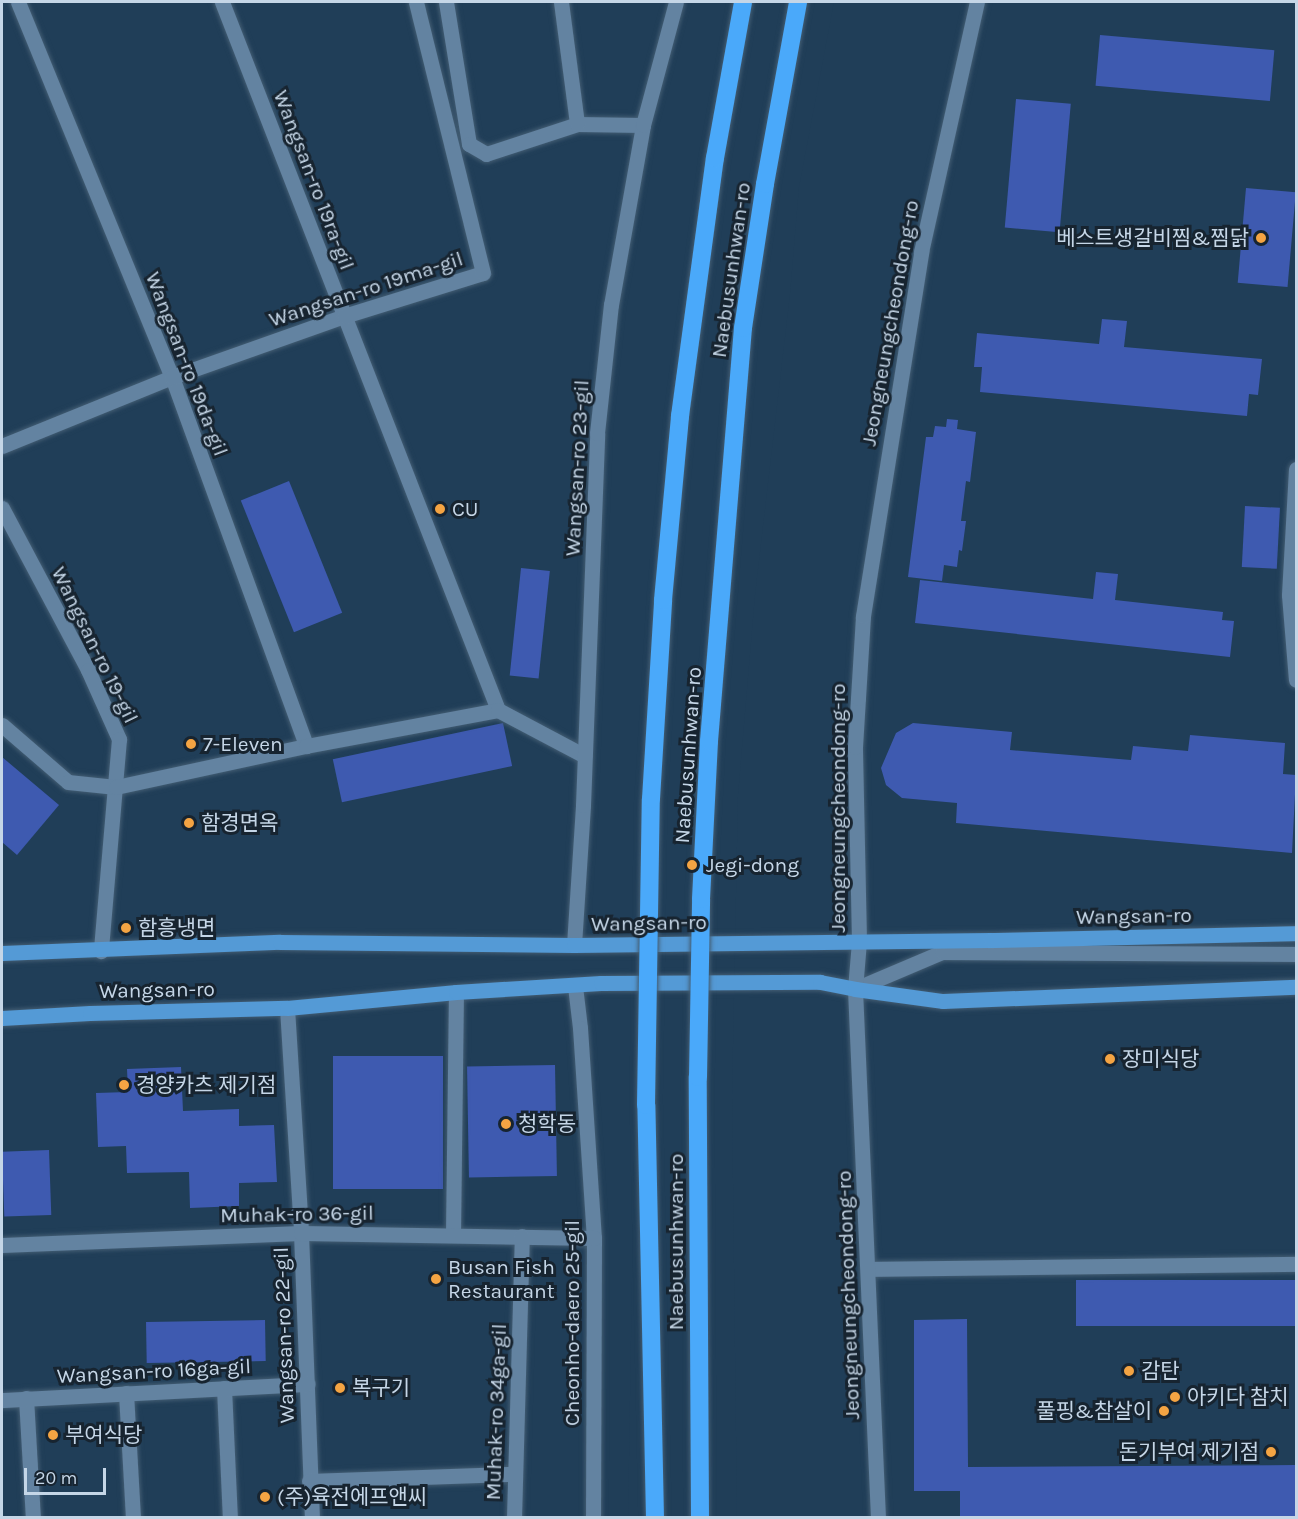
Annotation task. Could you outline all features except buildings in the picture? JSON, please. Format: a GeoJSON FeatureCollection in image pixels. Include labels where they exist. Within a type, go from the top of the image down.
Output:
{"type":"FeatureCollection","features":[{"type":"Feature","properties":{"kind":"highway","name":"Naebusunhwan-ro"},"geometry":{"type":"LineString","coordinates":[[655,1518],[646,1105],[651,799],[663,600],[680,416],[715,158],[743,2]]}},
{"type":"Feature","properties":{"kind":"highway","name":"Naebusunhwan-ro"},"geometry":{"type":"LineString","coordinates":[[700,1518],[698,1077],[701,899],[709,741],[743,328],[765,184],[798,2]]}},
{"type":"Feature","properties":{"kind":"main road","name":"Wangsan-ro"},"geometry":{"type":"LineString","coordinates":[[2,953],[101,951],[280,942],[574,945],[1296,933]]}},
{"type":"Feature","properties":{"kind":"main road","name":"Wangsan-ro"},"geometry":{"type":"LineString","coordinates":[[2,1018],[90,1013],[287,1008],[456,992],[601,983],[820,982],[943,1001],[1296,987]]}},
{"type":"Feature","properties":{"kind":"street","name":"Wangsan-ro 19da-gil"},"geometry":{"type":"LineString","coordinates":[[18,2],[172,377],[306,746]]}},
{"type":"Feature","properties":{"kind":"street","name":"Wangsan-ro 19ra-gil"},"geometry":{"type":"LineString","coordinates":[[222,2],[498,710]]}},
{"type":"Feature","properties":{"kind":"street","name":"Wangsan-ro 19ma-gil"},"geometry":{"type":"LineString","coordinates":[[2,446],[172,377],[344,316],[483,273],[416,2]]}},
{"type":"Feature","properties":{"kind":"street"},"geometry":{"type":"LineString","coordinates":[[446,2],[469,144],[486,154],[577,124],[643,125]]}},
{"type":"Feature","properties":{"kind":"street"},"geometry":{"type":"LineString","coordinates":[[561,2],[577,124]]}},
{"type":"Feature","properties":{"kind":"street","name":"Wangsan-ro 23-gil"},"geometry":{"type":"LineString","coordinates":[[574,945],[585,756],[597,433],[611,305],[643,125],[676,2]]}},
{"type":"Feature","properties":{"kind":"street","name":"Jeongneungcheondong-ro"},"geometry":{"type":"LineString","coordinates":[[878,1518],[855,989],[859,941],[855,747],[863,616],[921,252],[976,2]]}},
{"type":"Feature","properties":{"kind":"street"},"geometry":{"type":"LineString","coordinates":[[1296,469],[1293,580],[1296,680]]}},
{"type":"Feature","properties":{"kind":"street","name":"Wangsan-ro 19-gil"},"geometry":{"type":"LineString","coordinates":[[2,508],[88,670],[118,739],[116,787],[101,951]]}},
{"type":"Feature","properties":{"kind":"street"},"geometry":{"type":"LineString","coordinates":[[2,725],[68,782],[116,787],[306,746],[498,710],[585,756]]}},
{"type":"Feature","properties":{"kind":"street","name":"Wangsan-ro"},"geometry":{"type":"LineString","coordinates":[[855,989],[942,952],[1296,954]]}},
{"type":"Feature","properties":{"kind":"street","name":"Cheonho-daero 25-gil"},"geometry":{"type":"LineString","coordinates":[[574,986],[580,1028],[594,1238],[593,1518]]}},
{"type":"Feature","properties":{"kind":"street"},"geometry":{"type":"LineString","coordinates":[[453,1235],[456,992]]}},
{"type":"Feature","properties":{"kind":"street","name":"Wangsan-ro 22-gil"},"geometry":{"type":"LineString","coordinates":[[287,1008],[302,1233],[312,1518]]}},
{"type":"Feature","properties":{"kind":"street","name":"Muhak-ro 36-gil"},"geometry":{"type":"LineString","coordinates":[[2,1245],[302,1233],[594,1238]]}},
{"type":"Feature","properties":{"kind":"street","name":"Muhak-ro 34ga-gil"},"geometry":{"type":"LineString","coordinates":[[514,1518],[522,1236]]}},
{"type":"Feature","properties":{"kind":"street"},"geometry":{"type":"LineString","coordinates":[[868,1269],[1296,1264]]}},
{"type":"Feature","properties":{"kind":"street","name":"Wangsan-ro 16ga-gil"},"geometry":{"type":"LineString","coordinates":[[2,1400],[308,1384]]}},
{"type":"Feature","properties":{"kind":"street"},"geometry":{"type":"LineString","coordinates":[[224,1388],[230,1518]]}},
{"type":"Feature","properties":{"kind":"street"},"geometry":{"type":"LineString","coordinates":[[126,1393],[133,1518]]}},
{"type":"Feature","properties":{"kind":"street"},"geometry":{"type":"LineString","coordinates":[[26,1398],[33,1518]]}},
{"type":"Feature","properties":{"kind":"street"},"geometry":{"type":"LineString","coordinates":[[309,1482],[514,1474]]}},
{"type":"Feature","properties":{"kind":"pier"},"geometry":{"type":"Polygon","coordinates":[[[731,2],[834,2],[799,187],[790,294],[755,595],[738,795],[732,1096],[737,1518],[628,1517],[639,865],[648,613],[701,173],[731,2]]]}},
{"type":"Feature","properties":{"kind":"place","name":"베스트생갈비찜&찜닭"},"geometry":{"type":"Point","coordinates":[1261,238]}},
{"type":"Feature","properties":{"kind":"place","name":"CU"},"geometry":{"type":"Point","coordinates":[440,509]}},
{"type":"Feature","properties":{"kind":"place","name":"7-Eleven"},"geometry":{"type":"Point","coordinates":[191,744]}},
{"type":"Feature","properties":{"kind":"place","name":"함경면옥"},"geometry":{"type":"Point","coordinates":[189,823]}},
{"type":"Feature","properties":{"kind":"place","name":"Jegi-dong"},"geometry":{"type":"Point","coordinates":[692,865]}},
{"type":"Feature","properties":{"kind":"place","name":"함흥냉면"},"geometry":{"type":"Point","coordinates":[126,928]}},
{"type":"Feature","properties":{"kind":"place","name":"장미식당"},"geometry":{"type":"Point","coordinates":[1110,1059]}},
{"type":"Feature","properties":{"kind":"place","name":"경양카츠 제기점"},"geometry":{"type":"Point","coordinates":[124,1085]}},
{"type":"Feature","properties":{"kind":"place","name":"청학동"},"geometry":{"type":"Point","coordinates":[506,1124]}},
{"type":"Feature","properties":{"kind":"place","name":"Busan Fish Restaurant"},"geometry":{"type":"Point","coordinates":[436,1279]}},
{"type":"Feature","properties":{"kind":"place","name":"감탄"},"geometry":{"type":"Point","coordinates":[1129,1371]}},
{"type":"Feature","properties":{"kind":"place","name":"복구기"},"geometry":{"type":"Point","coordinates":[340,1388]}},
{"type":"Feature","properties":{"kind":"place","name":"아키다 참치"},"geometry":{"type":"Point","coordinates":[1175,1397]}},
{"type":"Feature","properties":{"kind":"place","name":"풀핑&참살이"},"geometry":{"type":"Point","coordinates":[1164,1411]}},
{"type":"Feature","properties":{"kind":"place","name":"부여식당"},"geometry":{"type":"Point","coordinates":[53,1435]}},
{"type":"Feature","properties":{"kind":"place","name":"돈기부여 제기점"},"geometry":{"type":"Point","coordinates":[1271,1452]}},
{"type":"Feature","properties":{"kind":"place","name":"(주)육전에프앤씨"},"geometry":{"type":"Point","coordinates":[265,1497]}}]}
